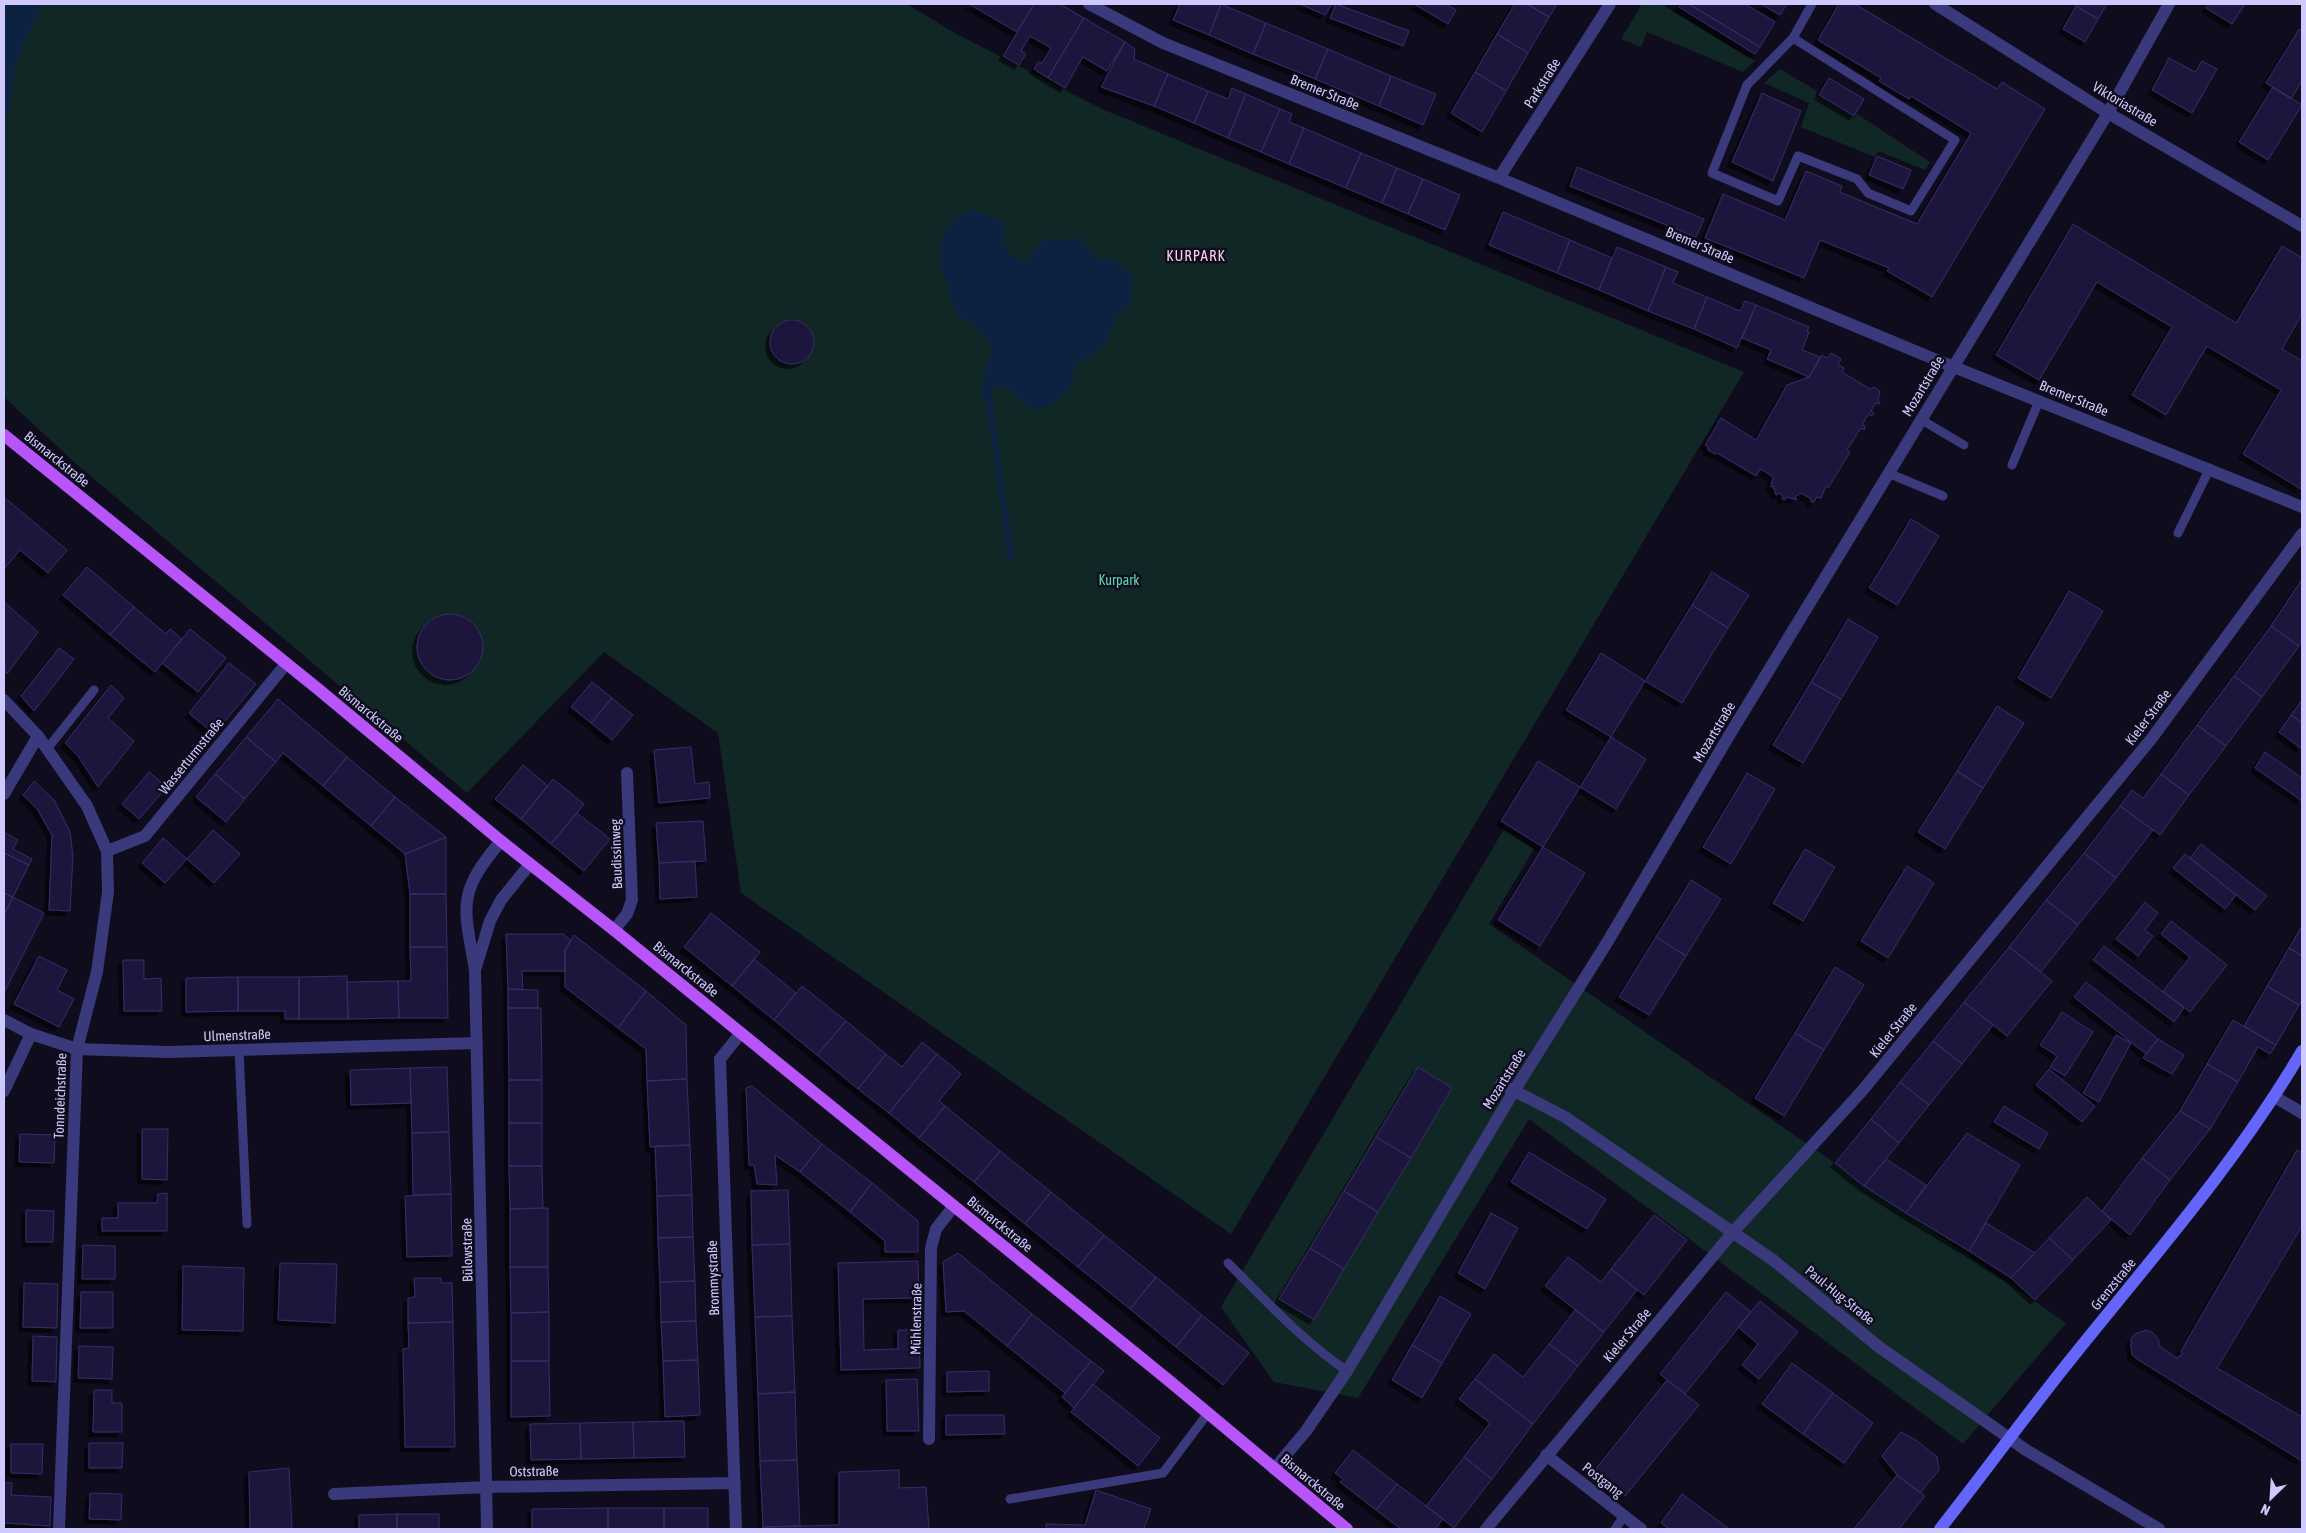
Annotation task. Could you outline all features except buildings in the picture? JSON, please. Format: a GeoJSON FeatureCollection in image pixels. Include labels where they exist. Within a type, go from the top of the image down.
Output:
{"type":"FeatureCollection","features":[{"type":"Feature","properties":{"kind":"main road","name":"Bismarckstraße"},"geometry":{"type":"LineString","coordinates":[[4,435],[501,841],[614,930],[1208,1413],[1345,1529]]}},
{"type":"Feature","properties":{"kind":"main road","name":"Grenzstraße"},"geometry":{"type":"LineString","coordinates":[[1940,1529],[2219,1175],[2275,1097],[2302,1051]]}},
{"type":"Feature","properties":{"kind":"street","name":"Bremer Straße"},"geometry":{"type":"LineString","coordinates":[[1089,4],[1163,43],[1499,178],[1952,366],[2210,468],[2302,507]]}},
{"type":"Feature","properties":{"kind":"street","name":"Parkstraße"},"geometry":{"type":"LineString","coordinates":[[1499,178],[1610,4]]}},
{"type":"Feature","properties":{"kind":"street","name":"Viktoriastraße"},"geometry":{"type":"LineString","coordinates":[[1934,4],[2108,112],[2302,226]]}},
{"type":"Feature","properties":{"kind":"street","name":"Mozartstraße"},"geometry":{"type":"LineString","coordinates":[[1274,1469],[1306,1431],[1348,1371],[1514,1091],[1608,941],[1735,725],[2108,112],[2169,4]]}},
{"type":"Feature","properties":{"kind":"street","name":"Kieler Straße"},"geometry":{"type":"LineString","coordinates":[[1486,1529],[1546,1454],[1733,1232],[1862,1091],[2152,738],[2302,534]]}},
{"type":"Feature","properties":{"kind":"street","name":"Wasserturmstraße"},"geometry":{"type":"LineString","coordinates":[[107,851],[145,836],[286,664]]}},
{"type":"Feature","properties":{"kind":"street","name":"Tonndeichstraße"},"geometry":{"type":"LineString","coordinates":[[4,700],[38,736],[87,806],[107,851],[108,892],[97,972],[77,1049],[59,1529]]}},
{"type":"Feature","properties":{"kind":"street"},"geometry":{"type":"LineString","coordinates":[[4,794],[38,736]]}},
{"type":"Feature","properties":{"kind":"street","name":"Baudissinweg"},"geometry":{"type":"LineString","coordinates":[[614,930],[627,914],[632,900],[627,773]]}},
{"type":"Feature","properties":{"kind":"street","name":"Bülowstraße"},"geometry":{"type":"LineString","coordinates":[[487,1529],[475,970],[466,914],[467,895],[473,879],[501,841]]}},
{"type":"Feature","properties":{"kind":"street","name":"Bülowstraße"},"geometry":{"type":"LineString","coordinates":[[475,970],[490,920],[501,900],[530,864]]}},
{"type":"Feature","properties":{"kind":"street","name":"Ulmenstraße"},"geometry":{"type":"LineString","coordinates":[[4,1020],[31,1034],[77,1049],[168,1052],[477,1042]]}},
{"type":"Feature","properties":{"kind":"street","name":"Brommystraße"},"geometry":{"type":"LineString","coordinates":[[736,1529],[720,1059],[740,1032]]}},
{"type":"Feature","properties":{"kind":"street"},"geometry":{"type":"LineString","coordinates":[[4,1091],[31,1034]]}},
{"type":"Feature","properties":{"kind":"street","name":"Paul-Hug-Straße"},"geometry":{"type":"LineString","coordinates":[[1501,1084],[1566,1117],[1773,1260],[1879,1347],[2010,1438],[2159,1529]]}},
{"type":"Feature","properties":{"kind":"street"},"geometry":{"type":"LineString","coordinates":[[2275,1097],[2302,1113]]}},
{"type":"Feature","properties":{"kind":"street","name":"Mühlenstraße"},"geometry":{"type":"LineString","coordinates":[[930,1439],[931,1248],[936,1229],[954,1206]]}},
{"type":"Feature","properties":{"kind":"street","name":"Postgang"},"geometry":{"type":"LineString","coordinates":[[1546,1454],[1641,1529]]}},
{"type":"Feature","properties":{"kind":"street","name":"Oststraße"},"geometry":{"type":"LineString","coordinates":[[334,1494],[486,1487],[735,1483]]}},
{"type":"Feature","properties":{"kind":"lane"},"geometry":{"type":"LineString","coordinates":[[1792,38],[1955,140],[1911,211],[1868,193],[1857,179],[1798,156],[1778,201],[1712,173],[1747,85],[1792,38],[1812,4]]}},
{"type":"Feature","properties":{"kind":"lane"},"geometry":{"type":"LineString","coordinates":[[2012,465],[2039,401]]}},
{"type":"Feature","properties":{"kind":"lane"},"geometry":{"type":"LineString","coordinates":[[1920,419],[1964,445]]}},
{"type":"Feature","properties":{"kind":"lane"},"geometry":{"type":"LineString","coordinates":[[2178,533],[2210,468]]}},
{"type":"Feature","properties":{"kind":"lane"},"geometry":{"type":"LineString","coordinates":[[1888,473],[1943,496]]}},
{"type":"Feature","properties":{"kind":"lane"},"geometry":{"type":"LineString","coordinates":[[47,749],[94,690]]}},
{"type":"Feature","properties":{"kind":"lane"},"geometry":{"type":"LineString","coordinates":[[239,1050],[247,1224]]}},
{"type":"Feature","properties":{"kind":"lane"},"geometry":{"type":"LineString","coordinates":[[1228,1263],[1274,1309],[1331,1360],[1348,1371]]}},
{"type":"Feature","properties":{"kind":"lane"},"geometry":{"type":"LineString","coordinates":[[1010,1499],[1163,1473],[1208,1413]]}},
{"type":"Feature","properties":{"kind":"lane"},"geometry":{"type":"LineString","coordinates":[[1614,1529],[1624,1516]]}},
{"type":"Feature","properties":{"kind":"green space","name":"Kurpark"},"geometry":{"type":"Polygon","coordinates":[[[4,4],[907,4],[953,32],[1102,109],[1744,372],[1231,1234],[741,893],[718,733],[604,652],[467,793],[75,463],[4,397],[4,4]]]}},
{"type":"Feature","properties":{"kind":"green space"},"geometry":{"type":"Polygon","coordinates":[[[1642,4],[1661,4],[1755,61],[1743,72],[1647,32],[1641,47],[1621,39],[1642,4]]]}},
{"type":"Feature","properties":{"kind":"green space"},"geometry":{"type":"Polygon","coordinates":[[[1780,69],[1817,91],[1816,95],[1854,118],[1857,114],[1930,162],[1925,170],[1878,151],[1875,157],[1801,127],[1809,103],[1764,83],[1780,69]]]}},
{"type":"Feature","properties":{"kind":"green space"},"geometry":{"type":"Polygon","coordinates":[[[1504,829],[1534,849],[1489,924],[2066,1323],[1963,1444],[1529,1119],[1358,1398],[1274,1382],[1221,1307],[1504,829]]]}},
{"type":"Feature","properties":{"kind":"water"},"geometry":{"type":"Polygon","coordinates":[[[4,4],[43,4],[17,60],[11,103],[4,122],[4,4]]]}},
{"type":"Feature","properties":{"kind":"water"},"geometry":{"type":"Polygon","coordinates":[[[971,209],[1003,222],[1006,246],[1012,255],[1024,262],[1045,238],[1058,241],[1080,238],[1095,258],[1115,260],[1134,277],[1130,303],[1114,320],[1106,344],[1093,355],[1076,361],[1072,381],[1068,389],[1054,403],[1048,406],[1036,409],[1030,407],[1012,390],[1002,387],[995,387],[989,400],[982,398],[983,378],[992,347],[978,328],[958,316],[941,265],[940,252],[941,240],[946,229],[956,219],[971,209]]]}},
{"type":"Feature","properties":{"kind":"waterway"},"geometry":{"type":"LineString","coordinates":[[989,400],[1011,557]]}},
{"type":"Feature","properties":{"kind":"district","name":"KURPARK"},"geometry":{"type":"Point","coordinates":[1196,256]}}]}
